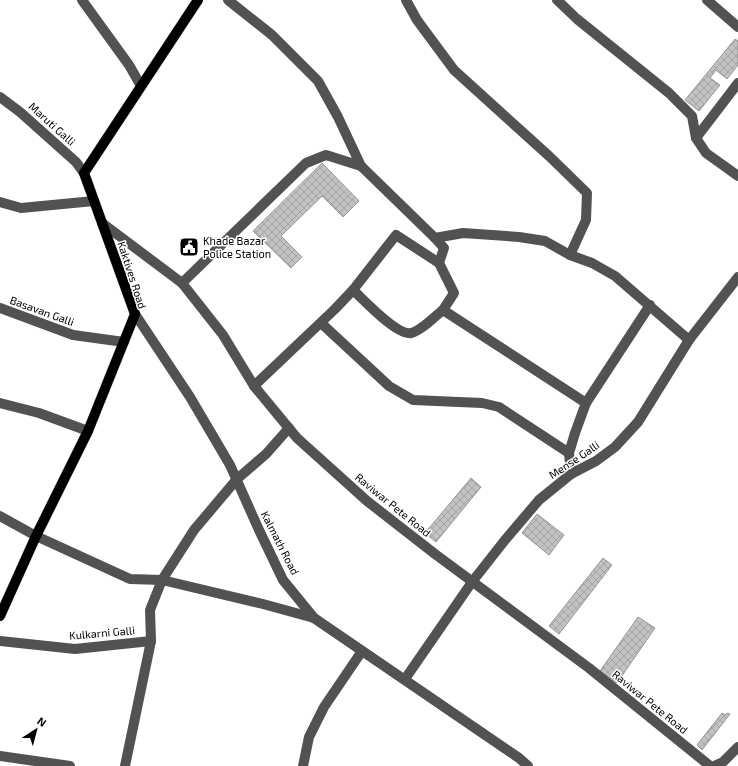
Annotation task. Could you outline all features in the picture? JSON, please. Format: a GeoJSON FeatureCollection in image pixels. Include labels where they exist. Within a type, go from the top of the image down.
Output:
{"type":"FeatureCollection","features":[{"type":"Feature","properties":{"kind":"main road"},"geometry":{"type":"LineString","coordinates":[[84,173],[198,0]]}},
{"type":"Feature","properties":{"kind":"main road","name":"Kaktives Road"},"geometry":{"type":"LineString","coordinates":[[0,616],[36,536],[88,431],[135,314],[84,173]]}},
{"type":"Feature","properties":{"kind":"street"},"geometry":{"type":"LineString","coordinates":[[82,0],[129,65],[141,86]]}},
{"type":"Feature","properties":{"kind":"street"},"geometry":{"type":"LineString","coordinates":[[228,0],[272,35],[318,81],[361,166],[444,248],[439,263]]}},
{"type":"Feature","properties":{"kind":"street"},"geometry":{"type":"LineString","coordinates":[[406,0],[417,20],[454,70],[549,156],[587,193],[586,220],[570,255]]}},
{"type":"Feature","properties":{"kind":"street"},"geometry":{"type":"LineString","coordinates":[[557,0],[577,19],[669,93],[692,116],[696,138],[706,153],[738,176]]}},
{"type":"Feature","properties":{"kind":"street"},"geometry":{"type":"LineString","coordinates":[[707,0],[738,27]]}},
{"type":"Feature","properties":{"kind":"street"},"geometry":{"type":"LineString","coordinates":[[696,138],[738,83]]}},
{"type":"Feature","properties":{"kind":"street","name":"Maruti Galli"},"geometry":{"type":"LineString","coordinates":[[0,97],[26,117],[76,162],[84,173]]}},
{"type":"Feature","properties":{"kind":"street"},"geometry":{"type":"LineString","coordinates":[[182,283],[306,163],[326,155],[361,166]]}},
{"type":"Feature","properties":{"kind":"street"},"geometry":{"type":"LineString","coordinates":[[0,202],[21,208],[94,201]]}},
{"type":"Feature","properties":{"kind":"street","name":"Raviwar Pete Road"},"geometry":{"type":"LineString","coordinates":[[102,223],[182,283],[223,335],[254,386],[297,438],[367,501],[472,582],[589,668],[710,766]]}},
{"type":"Feature","properties":{"kind":"street"},"geometry":{"type":"LineString","coordinates":[[435,238],[463,233],[519,237],[545,241],[570,255],[592,263],[615,276],[689,340]]}},
{"type":"Feature","properties":{"kind":"street"},"geometry":{"type":"LineString","coordinates":[[254,386],[321,323],[353,290],[396,235],[439,263],[454,293],[443,310],[421,328],[412,333],[404,333],[387,322],[353,290]]}},
{"type":"Feature","properties":{"kind":"street","name":"Mense Galli"},"geometry":{"type":"LineString","coordinates":[[405,679],[472,582],[504,540],[539,500],[571,474],[596,461],[615,447],[638,422],[689,340],[738,277]]}},
{"type":"Feature","properties":{"kind":"street"},"geometry":{"type":"LineString","coordinates":[[571,474],[569,453],[586,403],[650,305]]}},
{"type":"Feature","properties":{"kind":"street","name":"Basavan Galli"},"geometry":{"type":"LineString","coordinates":[[0,308],[73,335],[124,342]]}},
{"type":"Feature","properties":{"kind":"street"},"geometry":{"type":"LineString","coordinates":[[443,310],[586,403]]}},
{"type":"Feature","properties":{"kind":"street","name":"Kalmath Road"},"geometry":{"type":"LineString","coordinates":[[135,314],[190,397],[230,465],[283,580],[314,618],[405,679],[443,707],[519,758],[528,766]]}},
{"type":"Feature","properties":{"kind":"street"},"geometry":{"type":"LineString","coordinates":[[321,323],[389,386],[413,400],[482,403],[499,407],[569,453]]}},
{"type":"Feature","properties":{"kind":"street"},"geometry":{"type":"LineString","coordinates":[[0,403],[39,413],[88,431]]}},
{"type":"Feature","properties":{"kind":"street"},"geometry":{"type":"LineString","coordinates":[[162,580],[194,530],[237,480],[266,454],[289,428]]}},
{"type":"Feature","properties":{"kind":"street"},"geometry":{"type":"LineString","coordinates":[[0,516],[36,536],[130,579],[162,580],[263,604],[314,618]]}},
{"type":"Feature","properties":{"kind":"street","name":"Kulkarni Galli"},"geometry":{"type":"LineString","coordinates":[[0,641],[75,649],[151,641],[150,610],[162,580]]}},
{"type":"Feature","properties":{"kind":"street"},"geometry":{"type":"LineString","coordinates":[[125,766],[151,641]]}},
{"type":"Feature","properties":{"kind":"street"},"geometry":{"type":"LineString","coordinates":[[303,766],[309,737],[324,707],[362,651]]}},
{"type":"Feature","properties":{"kind":"street"},"geometry":{"type":"LineString","coordinates":[[721,765],[738,747]]}},
{"type":"Feature","properties":{"kind":"street"},"geometry":{"type":"LineString","coordinates":[[0,756],[70,766]]}},
{"type":"Feature","properties":{"kind":"building"},"geometry":{"type":"Polygon","coordinates":[[[735,39],[738,41],[738,65],[727,79],[716,70],[710,78],[720,85],[699,111],[685,100],[735,39]]]}},
{"type":"Feature","properties":{"kind":"building"},"geometry":{"type":"Polygon","coordinates":[[[322,163],[359,201],[343,217],[322,196],[281,236],[302,257],[291,268],[253,231],[322,163]]]}},
{"type":"Feature","properties":{"kind":"building"},"geometry":{"type":"Polygon","coordinates":[[[471,478],[481,487],[436,542],[425,533],[471,478]]]}},
{"type":"Feature","properties":{"kind":"building"},"geometry":{"type":"Polygon","coordinates":[[[537,514],[564,535],[549,555],[522,533],[537,514]]]}},
{"type":"Feature","properties":{"kind":"building"},"geometry":{"type":"Polygon","coordinates":[[[603,558],[612,565],[559,634],[549,626],[603,558]]]}},
{"type":"Feature","properties":{"kind":"building"},"geometry":{"type":"Polygon","coordinates":[[[638,617],[655,628],[617,683],[600,671],[638,617]]]}},
{"type":"Feature","properties":{"kind":"building"},"geometry":{"type":"Polygon","coordinates":[[[722,713],[725,715],[727,713],[730,714],[702,750],[697,745],[722,713]]]}},
{"type":"Feature","properties":{"kind":"place","name":"Khade Bazar Police Station"},"geometry":{"type":"Point","coordinates":[189,247]}}]}
